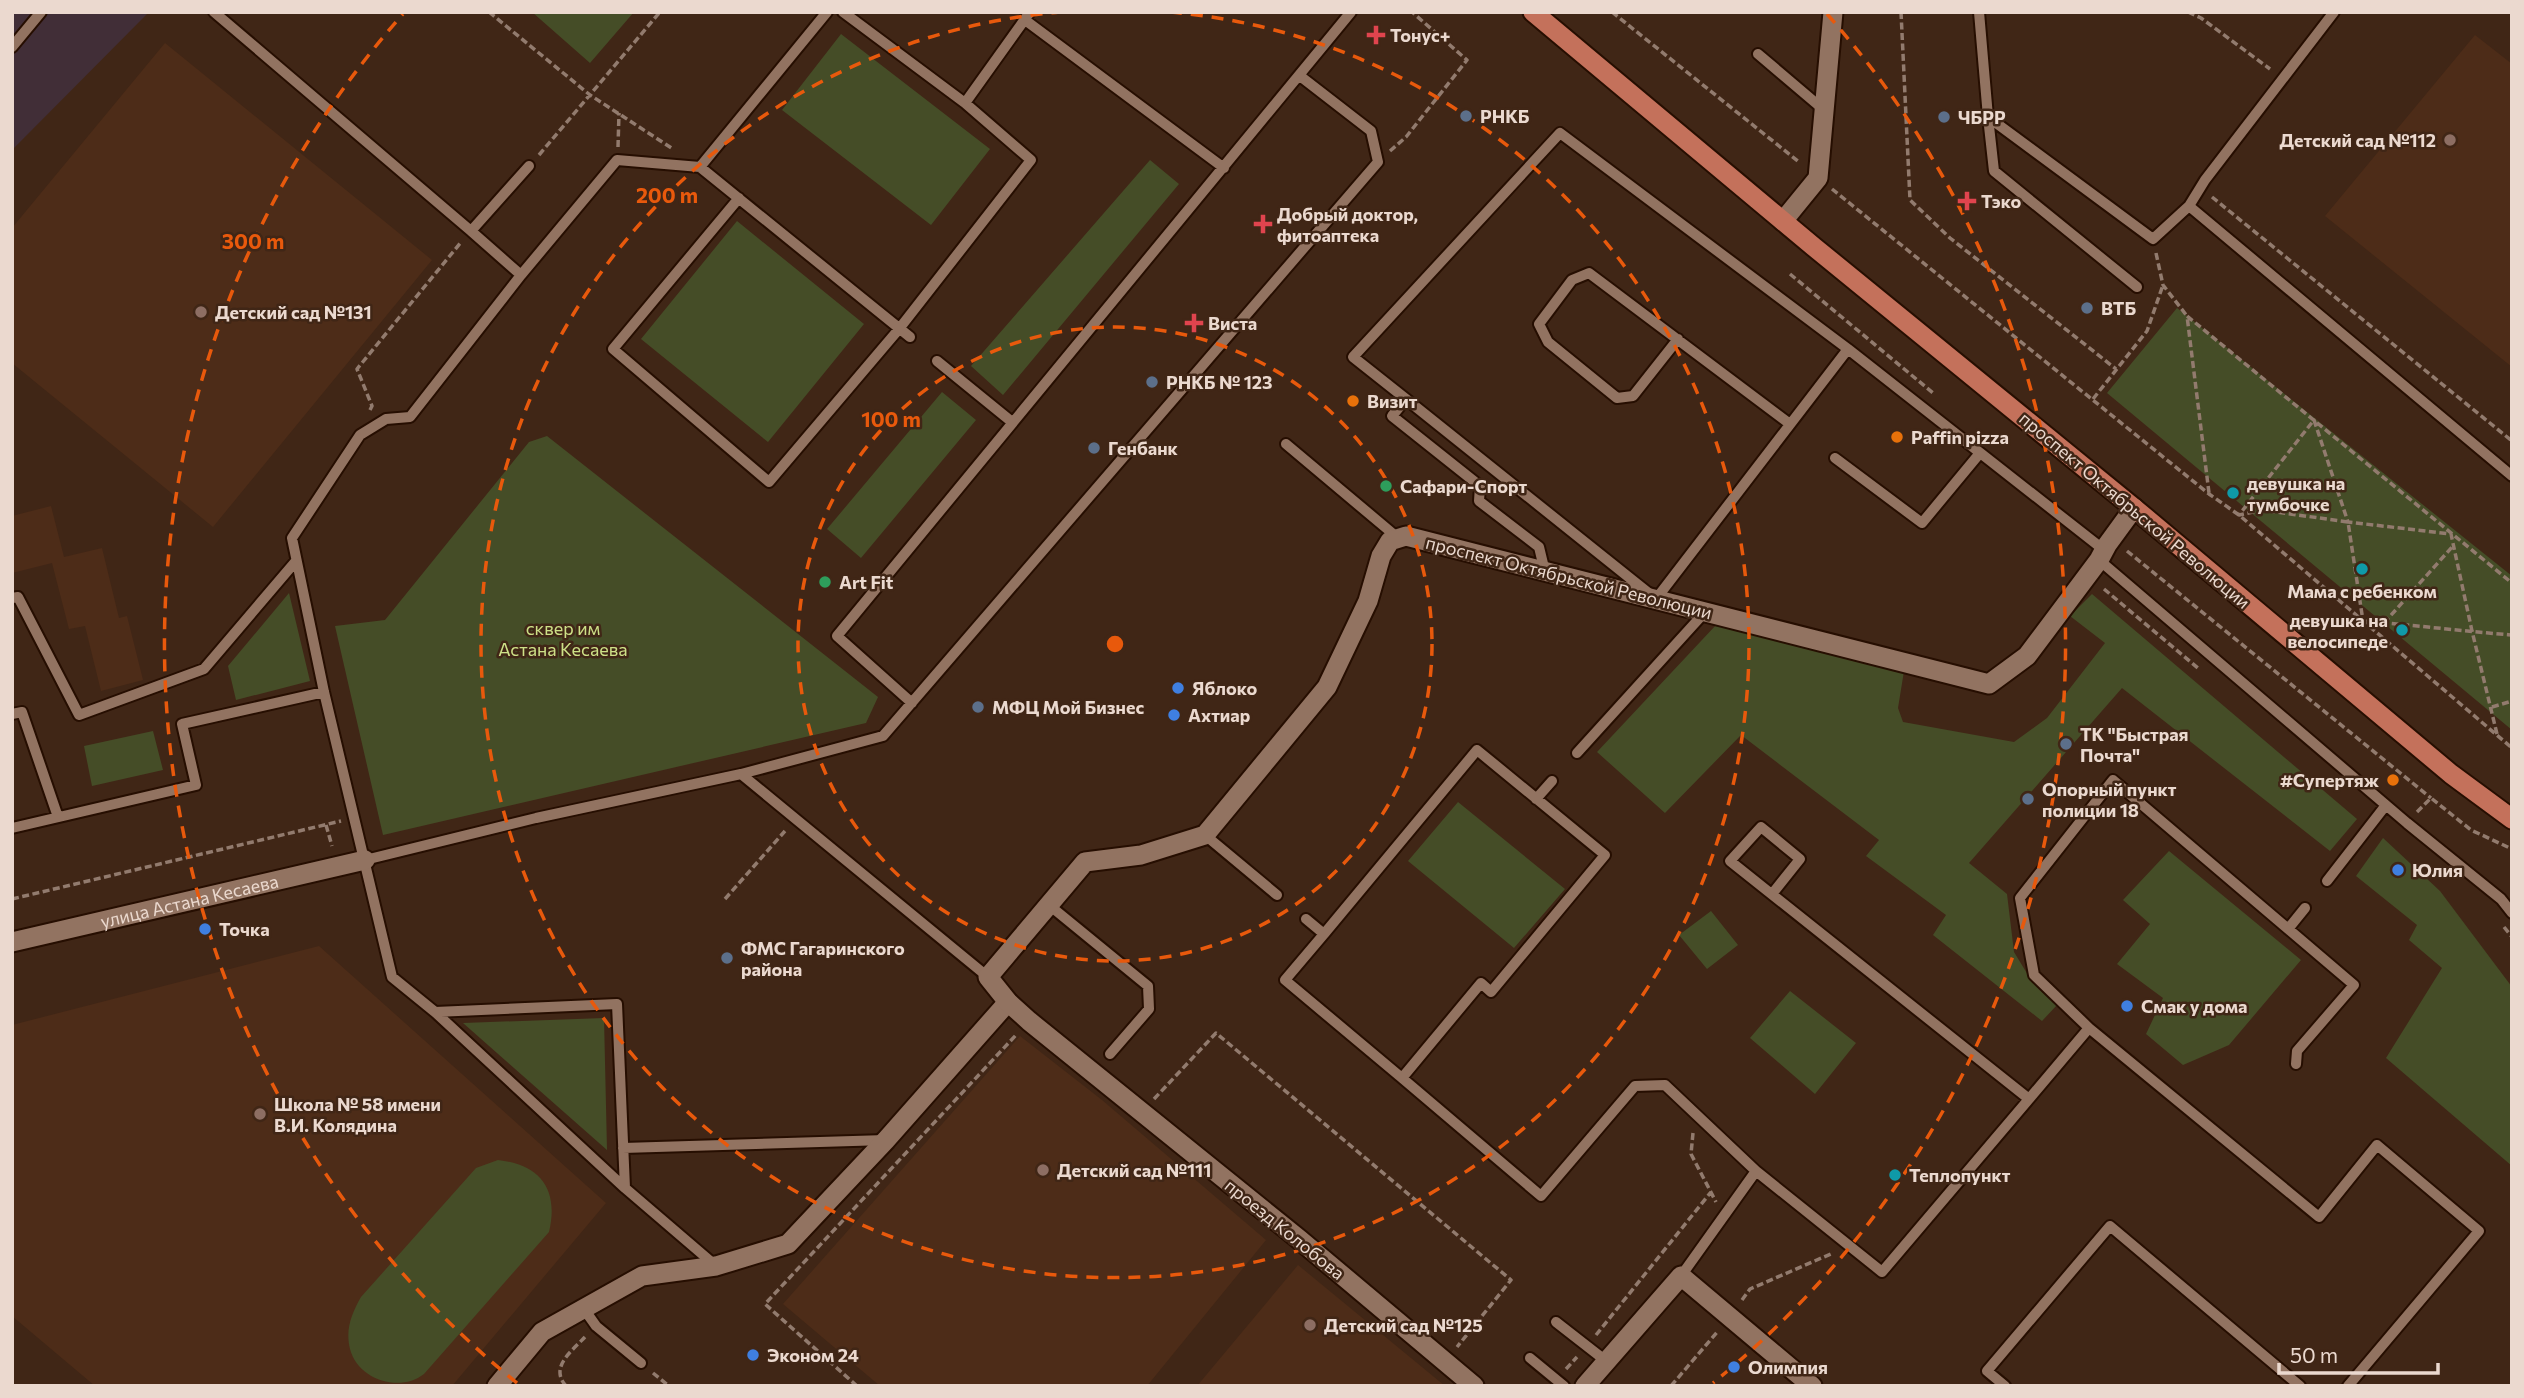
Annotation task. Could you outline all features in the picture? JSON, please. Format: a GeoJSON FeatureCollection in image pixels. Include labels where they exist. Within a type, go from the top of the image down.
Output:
{"type":"FeatureCollection","features":[{"type":"Feature","properties":{"kind":"main road","name":"проспект Октябрьской Революции"},"geometry":{"type":"LineString","coordinates":[[1533,12],[2134,508],[2451,774],[2510,814]]}},
{"type":"Feature","properties":{"kind":"street"},"geometry":{"type":"LineString","coordinates":[[1783,221],[1818,178],[1832,12]]}},
{"type":"Feature","properties":{"kind":"street"},"geometry":{"type":"LineString","coordinates":[[2105,550],[2134,508]]}},
{"type":"Feature","properties":{"kind":"street","name":"проспект Октябрьской Революции"},"geometry":{"type":"LineString","coordinates":[[1398,538],[1406,536],[1989,684],[2027,656],[2105,550]]}},
{"type":"Feature","properties":{"kind":"street"},"geometry":{"type":"LineString","coordinates":[[988,977],[1085,862],[1141,855],[1205,835],[1327,687],[1368,601],[1381,556],[1390,541],[1398,538]]}},
{"type":"Feature","properties":{"kind":"street","name":"улица Астана Кесаева"},"geometry":{"type":"LineString","coordinates":[[12,942],[365,860]]}},
{"type":"Feature","properties":{"kind":"street","name":"проезд Колобова"},"geometry":{"type":"LineString","coordinates":[[988,977],[1008,1002],[1029,1021],[1299,1239],[1474,1386]]}},
{"type":"Feature","properties":{"kind":"street"},"geometry":{"type":"LineString","coordinates":[[497,1386],[542,1332],[642,1276],[716,1266],[788,1244],[886,1140],[1008,1002]]}},
{"type":"Feature","properties":{"kind":"street"},"geometry":{"type":"LineString","coordinates":[[1585,1386],[1681,1276],[1812,1386]]}},
{"type":"Feature","properties":{"kind":"lane"},"geometry":{"type":"LineString","coordinates":[[12,47],[41,12]]}},
{"type":"Feature","properties":{"kind":"lane"},"geometry":{"type":"LineString","coordinates":[[214,12],[521,275]]}},
{"type":"Feature","properties":{"kind":"lane"},"geometry":{"type":"LineString","coordinates":[[700,167],[827,12]]}},
{"type":"Feature","properties":{"kind":"lane"},"geometry":{"type":"LineString","coordinates":[[739,198],[614,349],[769,482],[899,329],[1031,160],[965,103],[843,12]]}},
{"type":"Feature","properties":{"kind":"lane"},"geometry":{"type":"LineString","coordinates":[[912,703],[837,636],[1351,12]]}},
{"type":"Feature","properties":{"kind":"lane"},"geometry":{"type":"LineString","coordinates":[[1979,12],[1994,171],[2137,287]]}},
{"type":"Feature","properties":{"kind":"lane"},"geometry":{"type":"LineString","coordinates":[[1988,117],[2153,239],[2189,206],[2200,187],[2334,12]]}},
{"type":"Feature","properties":{"kind":"lane"},"geometry":{"type":"LineString","coordinates":[[965,103],[1028,16],[1224,168]]}},
{"type":"Feature","properties":{"kind":"lane"},"geometry":{"type":"LineString","coordinates":[[1758,54],[1824,110]]}},
{"type":"Feature","properties":{"kind":"lane"},"geometry":{"type":"LineString","coordinates":[[365,860],[537,818],[741,774],[883,736],[1378,162],[1371,131],[1300,76]]}},
{"type":"Feature","properties":{"kind":"lane"},"geometry":{"type":"LineString","coordinates":[[1848,349],[1656,599],[1353,358],[1560,133],[1848,349],[2105,550],[2386,805],[2506,901],[2512,913]]}},
{"type":"Feature","properties":{"kind":"lane"},"geometry":{"type":"LineString","coordinates":[[716,1266],[625,1188],[435,1012],[392,977],[324,692],[292,538],[360,435],[386,419],[410,417],[521,275],[617,160],[700,167],[910,337]]}},
{"type":"Feature","properties":{"kind":"lane"},"geometry":{"type":"LineString","coordinates":[[471,231],[529,166]]}},
{"type":"Feature","properties":{"kind":"lane"},"geometry":{"type":"LineString","coordinates":[[2189,206],[2512,476]]}},
{"type":"Feature","properties":{"kind":"lane"},"geometry":{"type":"LineString","coordinates":[[1678,340],[1633,396],[1618,398],[1548,342],[1539,324],[1572,280],[1589,273],[1790,424]]}},
{"type":"Feature","properties":{"kind":"lane"},"geometry":{"type":"LineString","coordinates":[[937,361],[1012,422]]}},
{"type":"Feature","properties":{"kind":"lane"},"geometry":{"type":"LineString","coordinates":[[1406,399],[1392,416],[1480,486],[1479,501],[1539,547],[1545,572]]}},
{"type":"Feature","properties":{"kind":"lane"},"geometry":{"type":"LineString","coordinates":[[1286,444],[1398,538]]}},
{"type":"Feature","properties":{"kind":"lane"},"geometry":{"type":"LineString","coordinates":[[1835,458],[1922,523],[1980,453]]}},
{"type":"Feature","properties":{"kind":"lane"},"geometry":{"type":"LineString","coordinates":[[12,598],[18,597],[79,715],[204,669],[296,561]]}},
{"type":"Feature","properties":{"kind":"lane"},"geometry":{"type":"LineString","coordinates":[[1577,753],[1705,612]]}},
{"type":"Feature","properties":{"kind":"lane"},"geometry":{"type":"LineString","coordinates":[[12,828],[196,785],[182,724],[324,692]]}},
{"type":"Feature","properties":{"kind":"lane"},"geometry":{"type":"LineString","coordinates":[[12,714],[22,712],[58,817]]}},
{"type":"Feature","properties":{"kind":"lane"},"geometry":{"type":"LineString","coordinates":[[1402,1077],[1481,983],[1491,992],[1605,855],[1477,750],[1285,980],[1541,1196],[1635,1086],[1665,1085],[1756,1171],[1882,1272],[2089,1028]]}},
{"type":"Feature","properties":{"kind":"lane"},"geometry":{"type":"LineString","coordinates":[[741,774],[988,977]]}},
{"type":"Feature","properties":{"kind":"lane"},"geometry":{"type":"LineString","coordinates":[[2296,1064],[2297,1051],[2354,985],[2113,780],[2020,898],[2034,975],[2089,1028],[2319,1217],[2377,1146],[2479,1231],[2348,1386]]}},
{"type":"Feature","properties":{"kind":"lane"},"geometry":{"type":"LineString","coordinates":[[1536,799],[1552,781]]}},
{"type":"Feature","properties":{"kind":"lane"},"geometry":{"type":"LineString","coordinates":[[2327,881],[2386,805]]}},
{"type":"Feature","properties":{"kind":"lane"},"geometry":{"type":"LineString","coordinates":[[1772,894],[1800,859],[1761,827],[1730,861],[2029,1099]]}},
{"type":"Feature","properties":{"kind":"lane"},"geometry":{"type":"LineString","coordinates":[[1205,835],[1277,895]]}},
{"type":"Feature","properties":{"kind":"lane"},"geometry":{"type":"LineString","coordinates":[[1049,905],[1148,986],[1149,1009],[1110,1054]]}},
{"type":"Feature","properties":{"kind":"lane"},"geometry":{"type":"LineString","coordinates":[[2288,929],[2305,908]]}},
{"type":"Feature","properties":{"kind":"lane"},"geometry":{"type":"LineString","coordinates":[[1306,919],[1324,933]]}},
{"type":"Feature","properties":{"kind":"lane"},"geometry":{"type":"LineString","coordinates":[[435,1012],[617,1004],[625,1188]]}},
{"type":"Feature","properties":{"kind":"lane"},"geometry":{"type":"LineString","coordinates":[[623,1148],[886,1140]]}},
{"type":"Feature","properties":{"kind":"lane"},"geometry":{"type":"LineString","coordinates":[[1681,1276],[1756,1171]]}},
{"type":"Feature","properties":{"kind":"lane"},"geometry":{"type":"LineString","coordinates":[[2005,1386],[1987,1371],[2110,1226],[2300,1386]]}},
{"type":"Feature","properties":{"kind":"lane"},"geometry":{"type":"LineString","coordinates":[[583,1309],[596,1326],[641,1363]]}},
{"type":"Feature","properties":{"kind":"lane"},"geometry":{"type":"LineString","coordinates":[[1556,1322],[1606,1361]]}},
{"type":"Feature","properties":{"kind":"lane"},"geometry":{"type":"LineString","coordinates":[[1530,1358],[1561,1383]]}},
{"type":"Feature","properties":{"kind":"path"},"geometry":{"type":"LineString","coordinates":[[489,12],[590,95],[700,167]]}},
{"type":"Feature","properties":{"kind":"path"},"geometry":{"type":"LineString","coordinates":[[529,166],[660,12]]}},
{"type":"Feature","properties":{"kind":"path"},"geometry":{"type":"LineString","coordinates":[[1378,162],[1406,137],[1467,60],[1412,12]]}},
{"type":"Feature","properties":{"kind":"path"},"geometry":{"type":"LineString","coordinates":[[1612,12],[2209,494],[2239,515],[2512,748]]}},
{"type":"Feature","properties":{"kind":"path"},"geometry":{"type":"LineString","coordinates":[[1901,12],[1910,200],[1950,238],[2116,369]]}},
{"type":"Feature","properties":{"kind":"path"},"geometry":{"type":"LineString","coordinates":[[2188,12],[2201,18],[2283,79]]}},
{"type":"Feature","properties":{"kind":"path"},"geometry":{"type":"LineString","coordinates":[[617,160],[619,113]]}},
{"type":"Feature","properties":{"kind":"path"},"geometry":{"type":"LineString","coordinates":[[2200,187],[2512,441]]}},
{"type":"Feature","properties":{"kind":"path"},"geometry":{"type":"LineString","coordinates":[[360,435],[372,406],[357,369],[471,231]]}},
{"type":"Feature","properties":{"kind":"path"},"geometry":{"type":"LineString","coordinates":[[2153,239],[2163,285],[2187,316],[2512,583]]}},
{"type":"Feature","properties":{"kind":"path"},"geometry":{"type":"LineString","coordinates":[[1790,274],[1867,340]]}},
{"type":"Feature","properties":{"kind":"path"},"geometry":{"type":"LineString","coordinates":[[2093,399],[2147,331],[2163,285]]}},
{"type":"Feature","properties":{"kind":"path"},"geometry":{"type":"LineString","coordinates":[[2187,316],[2209,494]]}},
{"type":"Feature","properties":{"kind":"path"},"geometry":{"type":"LineString","coordinates":[[2239,515],[2314,420]]}},
{"type":"Feature","properties":{"kind":"path"},"geometry":{"type":"LineString","coordinates":[[2314,420],[2348,522],[2362,621]]}},
{"type":"Feature","properties":{"kind":"path"},"geometry":{"type":"LineString","coordinates":[[2239,515],[2262,510],[2451,534]]}},
{"type":"Feature","properties":{"kind":"path"},"geometry":{"type":"LineString","coordinates":[[2451,534],[2498,736]]}},
{"type":"Feature","properties":{"kind":"path"},"geometry":{"type":"LineString","coordinates":[[2385,623],[2454,545]]}},
{"type":"Feature","properties":{"kind":"path"},"geometry":{"type":"LineString","coordinates":[[2105,550],[2471,830],[2512,849]]}},
{"type":"Feature","properties":{"kind":"path"},"geometry":{"type":"LineString","coordinates":[[2362,621],[2512,635]]}},
{"type":"Feature","properties":{"kind":"path"},"geometry":{"type":"LineString","coordinates":[[2492,707],[2512,701]]}},
{"type":"Feature","properties":{"kind":"path"},"geometry":{"type":"LineString","coordinates":[[2407,823],[2431,798]]}},
{"type":"Feature","properties":{"kind":"path"},"geometry":{"type":"LineString","coordinates":[[12,899],[355,818]]}},
{"type":"Feature","properties":{"kind":"path"},"geometry":{"type":"LineString","coordinates":[[725,899],[795,819]]}},
{"type":"Feature","properties":{"kind":"path"},"geometry":{"type":"LineString","coordinates":[[857,1386],[765,1304],[1029,1021]]}},
{"type":"Feature","properties":{"kind":"path"},"geometry":{"type":"LineString","coordinates":[[1152,1102],[1216,1033],[1511,1280],[1455,1349]]}},
{"type":"Feature","properties":{"kind":"path"},"geometry":{"type":"LineString","coordinates":[[1695,1113],[1691,1154],[1724,1216]]}},
{"type":"Feature","properties":{"kind":"path"},"geometry":{"type":"LineString","coordinates":[[1561,1383],[1587,1346],[1711,1192]]}},
{"type":"Feature","properties":{"kind":"path"},"geometry":{"type":"LineString","coordinates":[[1671,1386],[1730,1317],[1750,1289],[1849,1245]]}},
{"type":"Feature","properties":{"kind":"path"},"geometry":{"type":"LineString","coordinates":[[566,1386],[560,1379],[559,1369],[563,1361],[596,1326]]}},
{"type":"Feature","properties":{"kind":"path"},"geometry":{"type":"LineString","coordinates":[[641,1363],[669,1386]]}},
{"type":"Feature","properties":{"kind":"shaded area"},"geometry":{"type":"Polygon","coordinates":[[[12,12],[149,12],[12,150],[12,12]]]}},
{"type":"Feature","properties":{"kind":"shaded area","name":"Детский сад №112"},"geometry":{"type":"Polygon","coordinates":[[[2475,35],[2512,64],[2512,367],[2325,216],[2475,35]]]}},
{"type":"Feature","properties":{"kind":"shaded area","name":"Детский сад №131"},"geometry":{"type":"Polygon","coordinates":[[[165,43],[432,260],[213,527],[12,363],[12,228],[165,43]]]}},
{"type":"Feature","properties":{"kind":"shaded area"},"geometry":{"type":"Polygon","coordinates":[[[51,506],[64,557],[102,548],[119,618],[127,616],[143,680],[101,691],[85,626],[69,629],[52,563],[12,573],[12,516],[51,506]]]}},
{"type":"Feature","properties":{"kind":"shaded area","name":"Школа № 58 имени В.И. Колядина"},"geometry":{"type":"Polygon","coordinates":[[[319,946],[606,1203],[452,1386],[95,1386],[12,1316],[12,1025],[319,946]]]}},
{"type":"Feature","properties":{"kind":"shaded area","name":"Детский сад №111"},"geometry":{"type":"Polygon","coordinates":[[[1020,1036],[1102,1100],[1266,1240],[1147,1386],[880,1386],[783,1304],[1020,1036]]]}},
{"type":"Feature","properties":{"kind":"shaded area","name":"Детский сад №125"},"geometry":{"type":"Polygon","coordinates":[[[1298,1265],[1445,1386],[1197,1386],[1298,1265]]]}},
{"type":"Feature","properties":{"kind":"green space"},"geometry":{"type":"Polygon","coordinates":[[[532,12],[634,12],[590,63],[532,12]]]}},
{"type":"Feature","properties":{"kind":"green space"},"geometry":{"type":"Polygon","coordinates":[[[841,34],[990,149],[931,225],[782,110],[841,34]]]}},
{"type":"Feature","properties":{"kind":"green space"},"geometry":{"type":"Polygon","coordinates":[[[1150,160],[1179,184],[1003,395],[971,366],[1150,160]]]}},
{"type":"Feature","properties":{"kind":"green space"},"geometry":{"type":"Polygon","coordinates":[[[737,221],[864,324],[768,442],[641,339],[737,221]]]}},
{"type":"Feature","properties":{"kind":"green space"},"geometry":{"type":"Polygon","coordinates":[[[2177,308],[2512,576],[2512,730],[2107,393],[2177,308]]]}},
{"type":"Feature","properties":{"kind":"green space"},"geometry":{"type":"Polygon","coordinates":[[[942,392],[976,420],[861,558],[827,529],[942,392]]]}},
{"type":"Feature","properties":{"kind":"green space","name":"сквер им Астана Кесаева"},"geometry":{"type":"Polygon","coordinates":[[[547,436],[878,697],[866,723],[383,835],[335,626],[385,620],[529,442],[547,436]]]}},
{"type":"Feature","properties":{"kind":"green space"},"geometry":{"type":"Polygon","coordinates":[[[289,593],[310,681],[236,700],[228,666],[289,593]]]}},
{"type":"Feature","properties":{"kind":"green space"},"geometry":{"type":"Polygon","coordinates":[[[2092,594],[2357,819],[2330,851],[2122,688],[1969,863],[2007,894],[2014,952],[2028,975],[2057,1005],[2042,1021],[1933,935],[1946,915],[1866,856],[1879,840],[1741,735],[1665,813],[1597,752],[1716,625],[1904,671],[1898,708],[1903,722],[2014,742],[2047,718],[2105,643],[2070,616],[2092,594]]]}},
{"type":"Feature","properties":{"kind":"green space"},"geometry":{"type":"Polygon","coordinates":[[[153,731],[163,770],[92,786],[84,746],[153,731]]]}},
{"type":"Feature","properties":{"kind":"green space"},"geometry":{"type":"Polygon","coordinates":[[[1458,802],[1565,889],[1514,948],[1408,861],[1458,802]]]}},
{"type":"Feature","properties":{"kind":"green space"},"geometry":{"type":"Polygon","coordinates":[[[2383,838],[2440,891],[2512,987],[2512,1166],[2386,1058],[2442,968],[2409,940],[2417,925],[2356,876],[2383,838]]]}},
{"type":"Feature","properties":{"kind":"green space"},"geometry":{"type":"Polygon","coordinates":[[[2169,851],[2301,960],[2229,1045],[2183,1065],[2146,1034],[2163,998],[2117,964],[2150,924],[2123,900],[2169,851]]]}},
{"type":"Feature","properties":{"kind":"green space"},"geometry":{"type":"Polygon","coordinates":[[[1711,911],[1738,945],[1707,969],[1679,935],[1711,911]]]}},
{"type":"Feature","properties":{"kind":"green space"},"geometry":{"type":"Polygon","coordinates":[[[1790,991],[1856,1043],[1815,1094],[1750,1038],[1790,991]]]}},
{"type":"Feature","properties":{"kind":"green space"},"geometry":{"type":"Polygon","coordinates":[[[604,1018],[607,1150],[463,1023],[604,1018]]]}},
{"type":"Feature","properties":{"kind":"green space"},"geometry":{"type":"Polygon","coordinates":[[[498,1160],[526,1167],[543,1182],[549,1192],[551,1204],[549,1232],[424,1374],[414,1380],[392,1383],[371,1376],[354,1360],[348,1335],[350,1322],[361,1297],[476,1168],[498,1160]]]}},
{"type":"Feature","properties":{"kind":"place","name":"Тонус+"},"geometry":{"type":"Point","coordinates":[1376,35]}},
{"type":"Feature","properties":{"kind":"place","name":"РНКБ"},"geometry":{"type":"Point","coordinates":[1466,116]}},
{"type":"Feature","properties":{"kind":"place","name":"ЧБРР"},"geometry":{"type":"Point","coordinates":[1944,117]}},
{"type":"Feature","properties":{"kind":"place","name":"Детский сад №112"},"geometry":{"type":"Point","coordinates":[2450,140]}},
{"type":"Feature","properties":{"kind":"place","name":"Тэко"},"geometry":{"type":"Point","coordinates":[1967,201]}},
{"type":"Feature","properties":{"kind":"place","name":"Добрый доктор, фитоаптека"},"geometry":{"type":"Point","coordinates":[1263,224]}},
{"type":"Feature","properties":{"kind":"place","name":"ВТБ"},"geometry":{"type":"Point","coordinates":[2087,308]}},
{"type":"Feature","properties":{"kind":"place","name":"Детский сад №131"},"geometry":{"type":"Point","coordinates":[201,312]}},
{"type":"Feature","properties":{"kind":"place","name":"Виста"},"geometry":{"type":"Point","coordinates":[1194,323]}},
{"type":"Feature","properties":{"kind":"place","name":"РНКБ № 123"},"geometry":{"type":"Point","coordinates":[1152,382]}},
{"type":"Feature","properties":{"kind":"place","name":"Визит"},"geometry":{"type":"Point","coordinates":[1353,401]}},
{"type":"Feature","properties":{"kind":"place","name":"Paffin pizza"},"geometry":{"type":"Point","coordinates":[1897,437]}},
{"type":"Feature","properties":{"kind":"place","name":"Генбанк"},"geometry":{"type":"Point","coordinates":[1094,448]}},
{"type":"Feature","properties":{"kind":"place","name":"Сафари-Спорт"},"geometry":{"type":"Point","coordinates":[1386,486]}},
{"type":"Feature","properties":{"kind":"place","name":"девушка на тумбочке"},"geometry":{"type":"Point","coordinates":[2233,493]}},
{"type":"Feature","properties":{"kind":"place","name":"Мама с ребенком"},"geometry":{"type":"Point","coordinates":[2362,569]}},
{"type":"Feature","properties":{"kind":"place","name":"Art Fit"},"geometry":{"type":"Point","coordinates":[825,582]}},
{"type":"Feature","properties":{"kind":"place","name":"девушка на велосипеде"},"geometry":{"type":"Point","coordinates":[2402,630]}},
{"type":"Feature","properties":{"kind":"place","name":"Яблоко"},"geometry":{"type":"Point","coordinates":[1178,688]}},
{"type":"Feature","properties":{"kind":"place","name":"МФЦ Мой Бизнес"},"geometry":{"type":"Point","coordinates":[978,707]}},
{"type":"Feature","properties":{"kind":"place","name":"Ахтиар"},"geometry":{"type":"Point","coordinates":[1174,715]}},
{"type":"Feature","properties":{"kind":"place","name":"ТК \"Быстрая Почта\""},"geometry":{"type":"Point","coordinates":[2066,744]}},
{"type":"Feature","properties":{"kind":"place","name":"#Супертяж"},"geometry":{"type":"Point","coordinates":[2393,780]}},
{"type":"Feature","properties":{"kind":"place","name":"Опорный пункт полиции 18"},"geometry":{"type":"Point","coordinates":[2028,799]}},
{"type":"Feature","properties":{"kind":"place","name":"Юлия"},"geometry":{"type":"Point","coordinates":[2398,870]}},
{"type":"Feature","properties":{"kind":"place","name":"Точка"},"geometry":{"type":"Point","coordinates":[205,929]}},
{"type":"Feature","properties":{"kind":"place","name":"ФМС Гагаринского района"},"geometry":{"type":"Point","coordinates":[727,958]}},
{"type":"Feature","properties":{"kind":"place","name":"Смак у дома"},"geometry":{"type":"Point","coordinates":[2127,1006]}},
{"type":"Feature","properties":{"kind":"place","name":"Школа № 58 имени В.И. Колядина"},"geometry":{"type":"Point","coordinates":[260,1114]}},
{"type":"Feature","properties":{"kind":"place","name":"Детский сад №111"},"geometry":{"type":"Point","coordinates":[1043,1170]}},
{"type":"Feature","properties":{"kind":"place","name":"Теплопункт"},"geometry":{"type":"Point","coordinates":[1895,1175]}},
{"type":"Feature","properties":{"kind":"place","name":"Детский сад №125"},"geometry":{"type":"Point","coordinates":[1310,1325]}},
{"type":"Feature","properties":{"kind":"place","name":"Эконом 24"},"geometry":{"type":"Point","coordinates":[753,1355]}},
{"type":"Feature","properties":{"kind":"place","name":"Олимпия"},"geometry":{"type":"Point","coordinates":[1734,1367]}}]}
